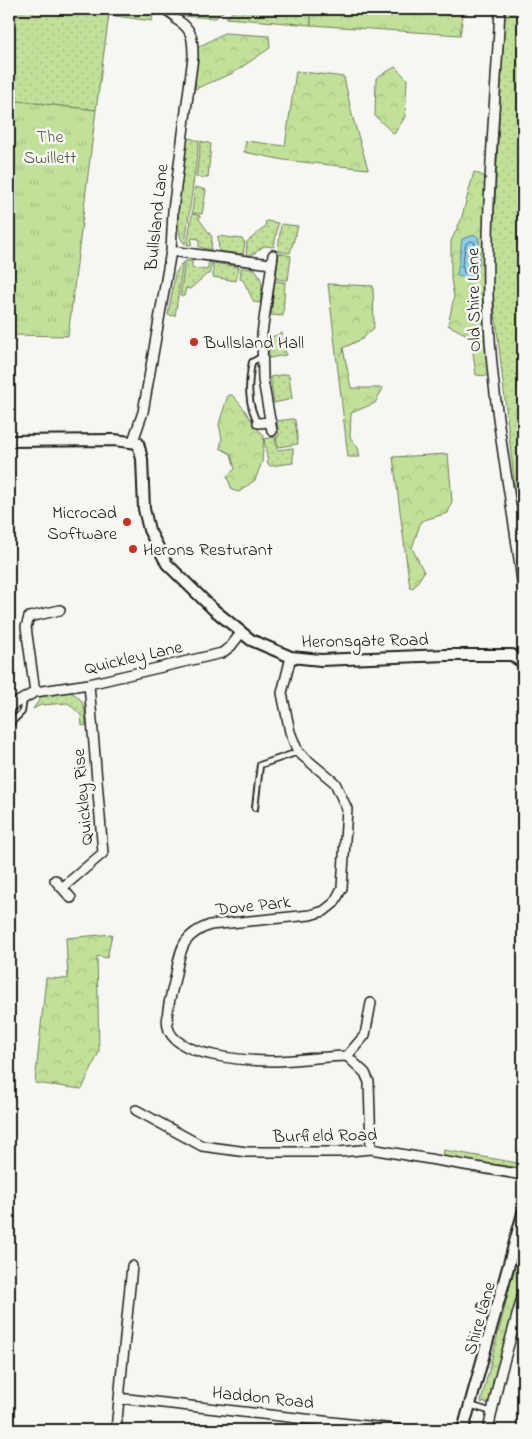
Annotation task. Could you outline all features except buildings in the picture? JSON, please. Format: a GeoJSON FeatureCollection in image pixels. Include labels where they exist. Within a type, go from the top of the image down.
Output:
{"type":"FeatureCollection","features":[{"type":"Feature","properties":{"kind":"street","name":"Old Shire Lane"},"geometry":{"type":"LineString","coordinates":[[500,9],[487,258],[489,322],[492,376],[523,589]]}},
{"type":"Feature","properties":{"kind":"street","name":"Bullsland Lane"},"geometry":{"type":"LineString","coordinates":[[133,441],[143,412],[171,251],[178,162],[193,57],[191,32],[187,26],[177,20]]}},
{"type":"Feature","properties":{"kind":"street"},"geometry":{"type":"LineString","coordinates":[[171,251],[271,264]]}},
{"type":"Feature","properties":{"kind":"street"},"geometry":{"type":"LineString","coordinates":[[272,431],[263,380],[262,334],[273,254]]}},
{"type":"Feature","properties":{"kind":"street"},"geometry":{"type":"LineString","coordinates":[[258,423],[270,422]]}},
{"type":"Feature","properties":{"kind":"street"},"geometry":{"type":"LineString","coordinates":[[9,441],[133,441]]}},
{"type":"Feature","properties":{"kind":"street","name":"Heronsgate Road"},"geometry":{"type":"LineString","coordinates":[[133,441],[140,447],[144,509],[149,530],[167,564],[213,609],[241,633],[262,646],[291,657],[321,660],[512,655],[523,661]]}},
{"type":"Feature","properties":{"kind":"street"},"geometry":{"type":"LineString","coordinates":[[35,692],[26,627],[29,617],[60,610]]}},
{"type":"Feature","properties":{"kind":"street","name":"Quickley Lane"},"geometry":{"type":"LineString","coordinates":[[9,707],[35,692],[89,684],[222,653],[231,646],[241,633]]}},
{"type":"Feature","properties":{"kind":"street","name":"Dove Park"},"geometry":{"type":"LineString","coordinates":[[291,657],[284,677],[282,693],[290,732],[298,752],[335,783],[347,808],[342,888],[334,903],[324,911],[310,915],[210,925],[195,931],[185,941],[180,954],[168,1015],[168,1028],[175,1040],[189,1050],[246,1060],[274,1061],[347,1056]]}},
{"type":"Feature","properties":{"kind":"street","name":"Quickley Rise"},"geometry":{"type":"LineString","coordinates":[[62,888],[103,853],[89,684]]}},
{"type":"Feature","properties":{"kind":"street"},"geometry":{"type":"LineString","coordinates":[[55,880],[71,898]]}},
{"type":"Feature","properties":{"kind":"street"},"geometry":{"type":"LineString","coordinates":[[371,1003],[365,1034],[347,1056],[365,1073],[369,1082],[371,1149]]}},
{"type":"Feature","properties":{"kind":"street","name":"Burfield Road"},"geometry":{"type":"LineString","coordinates":[[136,1110],[202,1146],[247,1152],[339,1152],[371,1149],[523,1175]]}},
{"type":"Feature","properties":{"kind":"street","name":"Shire Lane"},"geometry":{"type":"LineString","coordinates":[[463,1430],[498,1311],[523,1213]]}},
{"type":"Feature","properties":{"kind":"street"},"geometry":{"type":"LineString","coordinates":[[116,1430],[132,1266]]}},
{"type":"Feature","properties":{"kind":"street","name":"Shire Lane"},"geometry":{"type":"LineString","coordinates":[[488,1430],[523,1294]]}},
{"type":"Feature","properties":{"kind":"street","name":"Haddon Road"},"geometry":{"type":"LineString","coordinates":[[119,1398],[403,1430]]}},
{"type":"Feature","properties":{"kind":"lane","name":"Bullsland Lane"},"geometry":{"type":"LineString","coordinates":[[161,9],[177,20]]}},
{"type":"Feature","properties":{"kind":"lane"},"geometry":{"type":"LineString","coordinates":[[258,423],[250,409],[249,377],[252,362],[262,356]]}},
{"type":"Feature","properties":{"kind":"lane"},"geometry":{"type":"LineString","coordinates":[[9,725],[22,712],[24,697]]}},
{"type":"Feature","properties":{"kind":"lane"},"geometry":{"type":"LineString","coordinates":[[255,808],[260,765],[298,752]]}},
{"type":"Feature","properties":{"kind":"lane"},"geometry":{"type":"LineString","coordinates":[[481,1306],[498,1311]]}},
{"type":"Feature","properties":{"kind":"lane"},"geometry":{"type":"LineString","coordinates":[[472,1338],[488,1343]]}},
{"type":"Feature","properties":{"kind":"lane"},"geometry":{"type":"LineString","coordinates":[[470,1405],[492,1412]]}},
{"type":"Feature","properties":{"kind":"green space"},"geometry":{"type":"Polygon","coordinates":[[[9,9],[116,9],[153,15],[152,21],[109,15],[96,110],[9,100],[9,9]]]}},
{"type":"Feature","properties":{"kind":"green space"},"geometry":{"type":"Polygon","coordinates":[[[167,9],[226,9],[216,18],[180,16],[167,9]]]}},
{"type":"Feature","properties":{"kind":"green space"},"geometry":{"type":"Polygon","coordinates":[[[236,9],[311,9],[311,25],[226,18],[236,9]]]}},
{"type":"Feature","properties":{"kind":"green space"},"geometry":{"type":"Polygon","coordinates":[[[311,9],[464,9],[460,35],[311,25],[311,9]]]}},
{"type":"Feature","properties":{"kind":"green space"},"geometry":{"type":"Polygon","coordinates":[[[505,9],[523,9],[523,497],[516,497],[491,276],[505,9]]]}},
{"type":"Feature","properties":{"kind":"green space"},"geometry":{"type":"Polygon","coordinates":[[[224,33],[269,36],[270,48],[233,73],[195,89],[197,48],[224,33]]]}},
{"type":"Feature","properties":{"kind":"green space"},"geometry":{"type":"Polygon","coordinates":[[[395,67],[407,79],[405,117],[394,134],[375,116],[376,78],[395,67]]]}},
{"type":"Feature","properties":{"kind":"green space"},"geometry":{"type":"Polygon","coordinates":[[[296,71],[344,77],[352,115],[368,169],[284,160],[244,152],[246,141],[285,146],[296,71]]]}},
{"type":"Feature","properties":{"kind":"green space","name":"The Swillett"},"geometry":{"type":"Polygon","coordinates":[[[9,100],[96,110],[68,336],[9,335],[9,100]]]}},
{"type":"Feature","properties":{"kind":"green space"},"geometry":{"type":"Polygon","coordinates":[[[186,137],[199,141],[185,244],[181,237],[178,211],[186,137]]]}},
{"type":"Feature","properties":{"kind":"green space"},"geometry":{"type":"Polygon","coordinates":[[[201,141],[211,144],[208,178],[196,177],[201,141]]]}},
{"type":"Feature","properties":{"kind":"green space"},"geometry":{"type":"Polygon","coordinates":[[[474,172],[488,178],[482,295],[488,376],[476,375],[471,337],[448,325],[454,297],[451,279],[451,241],[461,220],[474,172]]]}},
{"type":"Feature","properties":{"kind":"green space"},"geometry":{"type":"Polygon","coordinates":[[[195,187],[206,190],[202,214],[192,213],[195,187]]]}},
{"type":"Feature","properties":{"kind":"green space"},"geometry":{"type":"Polygon","coordinates":[[[192,214],[200,216],[199,219],[212,237],[211,250],[199,247],[199,239],[192,238],[191,245],[187,245],[192,214]]]}},
{"type":"Feature","properties":{"kind":"green space"},"geometry":{"type":"Polygon","coordinates":[[[266,221],[278,223],[274,247],[264,246],[252,255],[246,255],[247,242],[265,227],[266,221]]]}},
{"type":"Feature","properties":{"kind":"green space"},"geometry":{"type":"Polygon","coordinates":[[[281,224],[298,226],[290,253],[278,251],[281,224]]]}},
{"type":"Feature","properties":{"kind":"green space"},"geometry":{"type":"Polygon","coordinates":[[[218,236],[242,239],[245,242],[243,254],[219,251],[218,236]]]}},
{"type":"Feature","properties":{"kind":"green space"},"geometry":{"type":"Polygon","coordinates":[[[279,253],[291,256],[288,280],[276,279],[279,253]]]}},
{"type":"Feature","properties":{"kind":"green space"},"geometry":{"type":"Polygon","coordinates":[[[185,261],[192,261],[192,268],[207,270],[209,262],[212,263],[209,274],[190,289],[186,288],[184,296],[180,296],[185,261]]]}},
{"type":"Feature","properties":{"kind":"green space"},"geometry":{"type":"Polygon","coordinates":[[[183,262],[175,316],[168,315],[175,274],[183,262]]]}},
{"type":"Feature","properties":{"kind":"green space"},"geometry":{"type":"Polygon","coordinates":[[[213,263],[239,267],[236,281],[213,277],[213,263]]]}},
{"type":"Feature","properties":{"kind":"green space"},"geometry":{"type":"Polygon","coordinates":[[[241,268],[255,269],[258,273],[262,285],[260,303],[254,302],[243,280],[240,279],[241,268]]]}},
{"type":"Feature","properties":{"kind":"green space"},"geometry":{"type":"Polygon","coordinates":[[[275,281],[285,282],[283,316],[271,315],[275,281]]]}},
{"type":"Feature","properties":{"kind":"green space"},"geometry":{"type":"Polygon","coordinates":[[[328,284],[373,286],[374,328],[362,339],[343,348],[351,388],[383,388],[375,403],[351,413],[350,437],[358,448],[360,457],[348,457],[328,284]]]}},
{"type":"Feature","properties":{"kind":"green space"},"geometry":{"type":"Polygon","coordinates":[[[282,333],[286,355],[269,358],[269,338],[282,333]]]}},
{"type":"Feature","properties":{"kind":"green space"},"geometry":{"type":"Polygon","coordinates":[[[289,375],[292,399],[274,403],[270,377],[289,375]]]}},
{"type":"Feature","properties":{"kind":"green space"},"geometry":{"type":"Polygon","coordinates":[[[228,395],[232,395],[237,400],[255,426],[264,435],[262,462],[255,480],[239,492],[232,490],[227,476],[235,469],[231,454],[220,448],[222,439],[219,424],[228,395]]]}},
{"type":"Feature","properties":{"kind":"green space"},"geometry":{"type":"Polygon","coordinates":[[[295,420],[298,444],[278,447],[276,437],[279,436],[277,421],[295,420]]]}},
{"type":"Feature","properties":{"kind":"green space"},"geometry":{"type":"Polygon","coordinates":[[[275,437],[277,450],[293,448],[293,463],[270,466],[268,464],[264,439],[275,437]]]}},
{"type":"Feature","properties":{"kind":"green space"},"geometry":{"type":"Polygon","coordinates":[[[448,454],[452,501],[448,513],[421,521],[412,548],[424,572],[414,587],[410,588],[393,457],[448,454]]]}},
{"type":"Feature","properties":{"kind":"green space"},"geometry":{"type":"Polygon","coordinates":[[[69,692],[81,701],[85,709],[86,725],[82,726],[81,715],[68,703],[41,705],[33,709],[42,696],[69,692]]]}},
{"type":"Feature","properties":{"kind":"green space"},"geometry":{"type":"Polygon","coordinates":[[[112,934],[107,958],[97,956],[99,1052],[82,1089],[35,1083],[46,978],[68,979],[66,938],[112,934]]]}},
{"type":"Feature","properties":{"kind":"green space"},"geometry":{"type":"Polygon","coordinates":[[[444,1150],[523,1164],[523,1168],[454,1159],[443,1156],[444,1150]]]}},
{"type":"Feature","properties":{"kind":"green space"},"geometry":{"type":"Polygon","coordinates":[[[523,1234],[523,1283],[490,1404],[481,1402],[523,1234]]]}},
{"type":"Feature","properties":{"kind":"water"},"geometry":{"type":"Polygon","coordinates":[[[475,235],[479,238],[479,263],[476,276],[471,278],[457,276],[462,239],[475,235]]]}},
{"type":"Feature","properties":{"kind":"place","name":"Bullsland Hall"},"geometry":{"type":"Point","coordinates":[194,342]}},
{"type":"Feature","properties":{"kind":"place","name":"Microcad Software"},"geometry":{"type":"Point","coordinates":[127,522]}},
{"type":"Feature","properties":{"kind":"place","name":"Herons Resturant"},"geometry":{"type":"Point","coordinates":[133,549]}}]}
